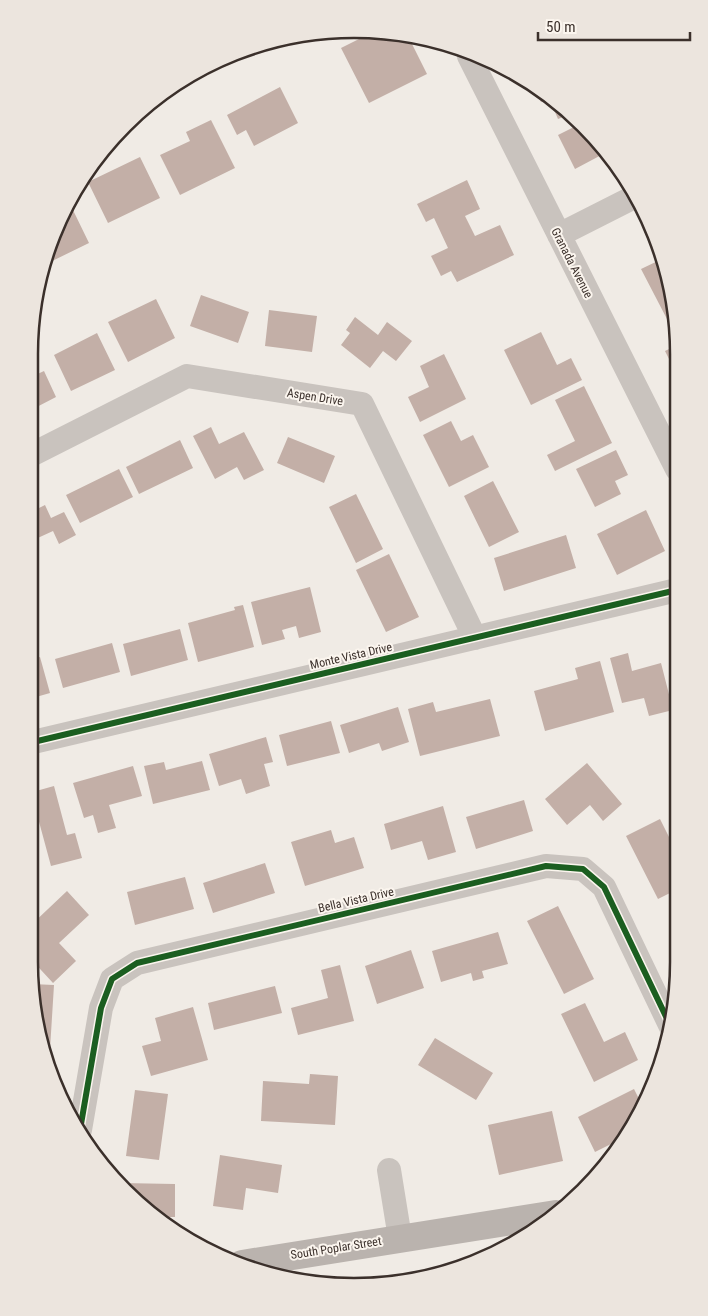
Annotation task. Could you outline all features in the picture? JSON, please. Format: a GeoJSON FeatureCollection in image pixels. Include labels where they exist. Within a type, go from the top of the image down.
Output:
{"type":"FeatureCollection","features":[{"type":"Feature","properties":{"kind":"main road","name":"South Poplar Street"},"geometry":{"type":"LineString","coordinates":[[253,1262],[543,1216]]}},
{"type":"Feature","properties":{"kind":"street","name":"Granada Avenue"},"geometry":{"type":"LineString","coordinates":[[471,60],[670,455]]}},
{"type":"Feature","properties":{"kind":"street"},"geometry":{"type":"LineString","coordinates":[[558,235],[630,199]]}},
{"type":"Feature","properties":{"kind":"street","name":"Aspen Drive"},"geometry":{"type":"LineString","coordinates":[[37,452],[187,376],[362,404],[475,638]]}},
{"type":"Feature","properties":{"kind":"street","name":"Monte Vista Drive"},"geometry":{"type":"LineString","coordinates":[[37,741],[670,592]]}},
{"type":"Feature","properties":{"kind":"street","name":"Bella Vista Drive"},"geometry":{"type":"LineString","coordinates":[[81,1122],[101,1008],[112,979],[137,963],[546,866],[583,869],[604,887],[666,1016]]}},
{"type":"Feature","properties":{"kind":"street"},"geometry":{"type":"LineString","coordinates":[[389,1170],[400,1238]]}},
{"type":"Feature","properties":{"kind":"building"},"geometry":{"type":"Polygon","coordinates":[[[361,38],[412,43],[427,74],[369,103],[341,48],[361,38]]]}},
{"type":"Feature","properties":{"kind":"building"},"geometry":{"type":"Polygon","coordinates":[[[280,87],[298,123],[254,146],[246,130],[237,135],[227,115],[280,87]]]}},
{"type":"Feature","properties":{"kind":"building"},"geometry":{"type":"Polygon","coordinates":[[[553,108],[564,117],[558,119],[553,108]]]}},
{"type":"Feature","properties":{"kind":"building"},"geometry":{"type":"Polygon","coordinates":[[[211,120],[235,168],[180,195],[160,155],[190,141],[186,132],[211,120]]]}},
{"type":"Feature","properties":{"kind":"building"},"geometry":{"type":"Polygon","coordinates":[[[575,127],[600,155],[575,169],[558,135],[575,127]]]}},
{"type":"Feature","properties":{"kind":"building"},"geometry":{"type":"Polygon","coordinates":[[[140,157],[160,198],[108,223],[89,182],[140,157]]]}},
{"type":"Feature","properties":{"kind":"building"},"geometry":{"type":"Polygon","coordinates":[[[467,180],[480,209],[465,216],[475,236],[500,225],[514,255],[457,282],[451,271],[441,276],[431,256],[448,248],[434,218],[426,222],[417,204],[467,180]]]}},
{"type":"Feature","properties":{"kind":"building"},"geometry":{"type":"Polygon","coordinates":[[[73,209],[89,243],[51,262],[73,209]]]}},
{"type":"Feature","properties":{"kind":"building"},"geometry":{"type":"Polygon","coordinates":[[[657,261],[669,321],[668,321],[641,269],[657,261]]]}},
{"type":"Feature","properties":{"kind":"building"},"geometry":{"type":"Polygon","coordinates":[[[201,295],[249,312],[238,343],[190,326],[201,295]]]}},
{"type":"Feature","properties":{"kind":"building"},"geometry":{"type":"Polygon","coordinates":[[[156,299],[175,338],[128,362],[108,322],[156,299]]]}},
{"type":"Feature","properties":{"kind":"building"},"geometry":{"type":"Polygon","coordinates":[[[269,310],[317,316],[312,352],[265,346],[269,310]]]}},
{"type":"Feature","properties":{"kind":"building"},"geometry":{"type":"Polygon","coordinates":[[[355,317],[378,335],[387,322],[412,341],[396,361],[383,351],[370,368],[341,345],[350,333],[346,330],[355,317]]]}},
{"type":"Feature","properties":{"kind":"building"},"geometry":{"type":"Polygon","coordinates":[[[541,332],[557,365],[571,358],[582,380],[531,405],[504,350],[541,332]]]}},
{"type":"Feature","properties":{"kind":"building"},"geometry":{"type":"Polygon","coordinates":[[[97,333],[115,370],[71,391],[54,355],[97,333]]]}},
{"type":"Feature","properties":{"kind":"building"},"geometry":{"type":"Polygon","coordinates":[[[670,348],[670,361],[665,351],[670,348]]]}},
{"type":"Feature","properties":{"kind":"building"},"geometry":{"type":"Polygon","coordinates":[[[444,354],[466,399],[420,422],[408,397],[429,387],[420,366],[444,354]]]}},
{"type":"Feature","properties":{"kind":"building"},"geometry":{"type":"Polygon","coordinates":[[[44,371],[56,397],[37,407],[37,374],[44,371]]]}},
{"type":"Feature","properties":{"kind":"building"},"geometry":{"type":"Polygon","coordinates":[[[584,386],[612,443],[555,471],[547,455],[575,441],[555,400],[584,386]]]}},
{"type":"Feature","properties":{"kind":"building"},"geometry":{"type":"Polygon","coordinates":[[[451,421],[461,441],[473,435],[489,467],[449,487],[423,435],[451,421]]]}},
{"type":"Feature","properties":{"kind":"building"},"geometry":{"type":"Polygon","coordinates":[[[211,427],[219,444],[244,432],[264,470],[244,480],[237,467],[215,479],[193,436],[211,427]]]}},
{"type":"Feature","properties":{"kind":"building"},"geometry":{"type":"Polygon","coordinates":[[[288,437],[335,456],[324,483],[277,463],[288,437]]]}},
{"type":"Feature","properties":{"kind":"building"},"geometry":{"type":"Polygon","coordinates":[[[180,440],[193,468],[139,494],[126,467],[180,440]]]}},
{"type":"Feature","properties":{"kind":"building"},"geometry":{"type":"Polygon","coordinates":[[[616,450],[628,475],[615,481],[621,494],[595,507],[576,469],[616,450]]]}},
{"type":"Feature","properties":{"kind":"building"},"geometry":{"type":"Polygon","coordinates":[[[119,469],[133,497],[80,523],[66,495],[119,469]]]}},
{"type":"Feature","properties":{"kind":"building"},"geometry":{"type":"Polygon","coordinates":[[[493,481],[519,532],[489,547],[464,496],[493,481]]]}},
{"type":"Feature","properties":{"kind":"building"},"geometry":{"type":"Polygon","coordinates":[[[356,494],[383,549],[356,563],[329,507],[356,494]]]}},
{"type":"Feature","properties":{"kind":"building"},"geometry":{"type":"Polygon","coordinates":[[[45,505],[51,518],[64,512],[76,535],[59,544],[53,531],[37,538],[37,509],[45,505]]]}},
{"type":"Feature","properties":{"kind":"building"},"geometry":{"type":"Polygon","coordinates":[[[646,510],[665,551],[617,575],[597,534],[646,510]]]}},
{"type":"Feature","properties":{"kind":"building"},"geometry":{"type":"Polygon","coordinates":[[[566,535],[576,568],[504,591],[494,558],[566,535]]]}},
{"type":"Feature","properties":{"kind":"building"},"geometry":{"type":"Polygon","coordinates":[[[389,554],[419,617],[386,632],[356,570],[389,554]]]}},
{"type":"Feature","properties":{"kind":"building"},"geometry":{"type":"Polygon","coordinates":[[[310,587],[321,632],[299,638],[296,626],[282,630],[285,639],[262,645],[251,602],[310,587]]]}},
{"type":"Feature","properties":{"kind":"building"},"geometry":{"type":"Polygon","coordinates":[[[243,605],[254,647],[198,662],[188,623],[235,610],[234,607],[243,605]]]}},
{"type":"Feature","properties":{"kind":"building"},"geometry":{"type":"Polygon","coordinates":[[[180,629],[188,660],[131,676],[123,644],[180,629]]]}},
{"type":"Feature","properties":{"kind":"building"},"geometry":{"type":"Polygon","coordinates":[[[112,643],[120,672],[63,688],[55,659],[112,643]]]}},
{"type":"Feature","properties":{"kind":"building"},"geometry":{"type":"Polygon","coordinates":[[[628,653],[632,671],[661,663],[670,698],[670,711],[649,716],[644,698],[622,703],[610,658],[628,653]]]}},
{"type":"Feature","properties":{"kind":"building"},"geometry":{"type":"Polygon","coordinates":[[[40,657],[50,693],[37,697],[37,658],[40,657]]]}},
{"type":"Feature","properties":{"kind":"building"},"geometry":{"type":"Polygon","coordinates":[[[600,661],[614,712],[545,731],[534,691],[578,679],[575,668],[600,661]]]}},
{"type":"Feature","properties":{"kind":"building"},"geometry":{"type":"Polygon","coordinates":[[[490,699],[500,736],[420,756],[408,709],[433,702],[436,712],[490,699]]]}},
{"type":"Feature","properties":{"kind":"building"},"geometry":{"type":"Polygon","coordinates":[[[398,707],[409,742],[382,751],[379,743],[349,753],[340,725],[398,707]]]}},
{"type":"Feature","properties":{"kind":"building"},"geometry":{"type":"Polygon","coordinates":[[[331,721],[340,753],[287,766],[279,735],[331,721]]]}},
{"type":"Feature","properties":{"kind":"building"},"geometry":{"type":"Polygon","coordinates":[[[266,737],[273,762],[264,764],[270,786],[246,794],[241,779],[219,786],[209,754],[266,737]]]}},
{"type":"Feature","properties":{"kind":"building"},"geometry":{"type":"Polygon","coordinates":[[[202,761],[210,790],[153,804],[144,766],[164,762],[166,770],[202,761]]]}},
{"type":"Feature","properties":{"kind":"building"},"geometry":{"type":"Polygon","coordinates":[[[587,763],[622,804],[603,821],[590,805],[567,825],[545,799],[587,763]]]}},
{"type":"Feature","properties":{"kind":"building"},"geometry":{"type":"Polygon","coordinates":[[[133,766],[142,796],[109,805],[116,828],[98,833],[93,815],[84,818],[73,783],[133,766]]]}},
{"type":"Feature","properties":{"kind":"building"},"geometry":{"type":"Polygon","coordinates":[[[54,786],[67,835],[75,833],[82,858],[51,866],[37,818],[37,791],[54,786]]]}},
{"type":"Feature","properties":{"kind":"building"},"geometry":{"type":"Polygon","coordinates":[[[524,800],[533,831],[476,849],[466,817],[524,800]]]}},
{"type":"Feature","properties":{"kind":"building"},"geometry":{"type":"Polygon","coordinates":[[[443,806],[456,852],[428,860],[422,841],[391,850],[384,824],[443,806]]]}},
{"type":"Feature","properties":{"kind":"building"},"geometry":{"type":"Polygon","coordinates":[[[660,819],[670,839],[670,893],[658,899],[626,836],[660,819]]]}},
{"type":"Feature","properties":{"kind":"building"},"geometry":{"type":"Polygon","coordinates":[[[331,830],[335,843],[354,837],[364,868],[305,886],[291,842],[331,830]]]}},
{"type":"Feature","properties":{"kind":"building"},"geometry":{"type":"Polygon","coordinates":[[[265,863],[275,893],[213,913],[203,883],[265,863]]]}},
{"type":"Feature","properties":{"kind":"building"},"geometry":{"type":"Polygon","coordinates":[[[185,877],[194,909],[135,925],[127,892],[185,877]]]}},
{"type":"Feature","properties":{"kind":"building"},"geometry":{"type":"Polygon","coordinates":[[[67,891],[89,915],[59,943],[76,961],[53,983],[37,966],[37,919],[67,891]]]}},
{"type":"Feature","properties":{"kind":"building"},"geometry":{"type":"Polygon","coordinates":[[[558,906],[594,979],[564,994],[527,921],[558,906]]]}},
{"type":"Feature","properties":{"kind":"building"},"geometry":{"type":"Polygon","coordinates":[[[498,932],[508,964],[482,971],[484,978],[473,981],[471,973],[441,982],[432,951],[498,932]]]}},
{"type":"Feature","properties":{"kind":"building"},"geometry":{"type":"Polygon","coordinates":[[[411,950],[424,988],[377,1004],[365,966],[411,950]]]}},
{"type":"Feature","properties":{"kind":"building"},"geometry":{"type":"Polygon","coordinates":[[[340,965],[354,1021],[298,1035],[291,1008],[328,998],[321,970],[340,965]]]}},
{"type":"Feature","properties":{"kind":"building"},"geometry":{"type":"Polygon","coordinates":[[[38,984],[54,985],[50,1050],[38,984]]]}},
{"type":"Feature","properties":{"kind":"building"},"geometry":{"type":"Polygon","coordinates":[[[275,986],[282,1013],[214,1030],[208,1003],[275,986]]]}},
{"type":"Feature","properties":{"kind":"building"},"geometry":{"type":"Polygon","coordinates":[[[585,1003],[604,1042],[625,1032],[638,1060],[594,1082],[561,1014],[585,1003]]]}},
{"type":"Feature","properties":{"kind":"building"},"geometry":{"type":"Polygon","coordinates":[[[193,1007],[208,1060],[151,1076],[142,1046],[161,1041],[155,1018],[193,1007]]]}},
{"type":"Feature","properties":{"kind":"building"},"geometry":{"type":"Polygon","coordinates":[[[435,1038],[493,1073],[476,1100],[418,1065],[435,1038]]]}},
{"type":"Feature","properties":{"kind":"building"},"geometry":{"type":"Polygon","coordinates":[[[310,1074],[338,1076],[335,1125],[261,1121],[263,1081],[309,1084],[310,1074]]]}},
{"type":"Feature","properties":{"kind":"building"},"geometry":{"type":"Polygon","coordinates":[[[634,1089],[639,1099],[614,1143],[595,1152],[578,1117],[634,1089]]]}},
{"type":"Feature","properties":{"kind":"building"},"geometry":{"type":"Polygon","coordinates":[[[135,1090],[168,1094],[159,1160],[126,1156],[135,1090]]]}},
{"type":"Feature","properties":{"kind":"building"},"geometry":{"type":"Polygon","coordinates":[[[552,1111],[563,1161],[499,1175],[488,1125],[552,1111]]]}},
{"type":"Feature","properties":{"kind":"building"},"geometry":{"type":"Polygon","coordinates":[[[220,1155],[282,1165],[278,1193],[246,1188],[243,1210],[213,1206],[220,1155]]]}},
{"type":"Feature","properties":{"kind":"building"},"geometry":{"type":"Polygon","coordinates":[[[127,1183],[175,1184],[175,1217],[167,1217],[161,1213],[127,1183]]]}},
{"type":"Feature","properties":{"kind":"cycle path"},"geometry":{"type":"LineString","coordinates":[[37,741],[670,592]]}},
{"type":"Feature","properties":{"kind":"cycle path"},"geometry":{"type":"LineString","coordinates":[[81,1122],[101,1008],[112,979],[137,963],[546,866],[583,869],[604,887],[666,1016]]}}]}
